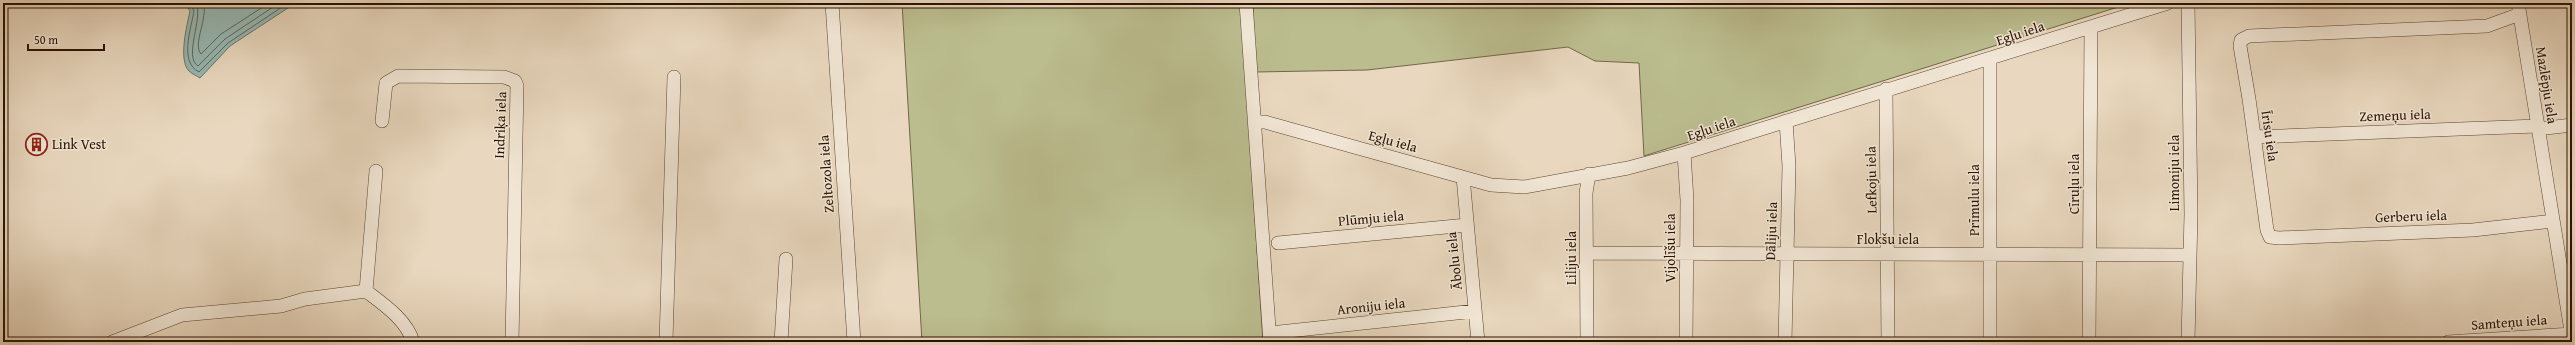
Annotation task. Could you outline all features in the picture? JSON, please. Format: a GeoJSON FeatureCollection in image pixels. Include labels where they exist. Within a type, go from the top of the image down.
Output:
{"type":"FeatureCollection","features":[{"type":"Feature","properties":{"kind":"street","name":"Zeltozola iela"},"geometry":{"type":"LineString","coordinates":[[832,3],[854,342]]}},
{"type":"Feature","properties":{"kind":"street"},"geometry":{"type":"LineString","coordinates":[[1246,3],[1256,122],[1270,337]]}},
{"type":"Feature","properties":{"kind":"street","name":"Egļu iela"},"geometry":{"type":"LineString","coordinates":[[1256,122],[1265,122],[1491,185],[1511,188],[1628,168],[1684,153],[1886,89],[1990,59],[2168,3]]}},
{"type":"Feature","properties":{"kind":"street","name":"Limoniju iela"},"geometry":{"type":"LineString","coordinates":[[2188,3],[2188,342]]}},
{"type":"Feature","properties":{"kind":"street","name":"Īrisu iela"},"geometry":{"type":"LineString","coordinates":[[2270,237],[2267,230],[2240,46],[2241,40],[2249,36],[2487,26],[2519,9]]}},
{"type":"Feature","properties":{"kind":"street","name":"Mazlēpju iela"},"geometry":{"type":"LineString","coordinates":[[2519,9],[2572,337]]}},
{"type":"Feature","properties":{"kind":"street","name":"Cīruļu iela"},"geometry":{"type":"LineString","coordinates":[[2089,342],[2091,27]]}},
{"type":"Feature","properties":{"kind":"street","name":"Prīmulu iela"},"geometry":{"type":"LineString","coordinates":[[1990,59],[1990,342]]}},
{"type":"Feature","properties":{"kind":"street","name":"Indriķa iela"},"geometry":{"type":"LineString","coordinates":[[382,121],[386,83],[398,76],[504,77],[515,81],[517,86],[512,342]]}},
{"type":"Feature","properties":{"kind":"street"},"geometry":{"type":"LineString","coordinates":[[666,342],[674,77]]}},
{"type":"Feature","properties":{"kind":"street","name":"Lefkoju iela"},"geometry":{"type":"LineString","coordinates":[[1886,89],[1888,342]]}},
{"type":"Feature","properties":{"kind":"street","name":"Dāliju iela"},"geometry":{"type":"LineString","coordinates":[[1786,121],[1788,166],[1786,342]]}},
{"type":"Feature","properties":{"kind":"street","name":"Zemeņu iela"},"geometry":{"type":"LineString","coordinates":[[2254,137],[2572,125]]}},
{"type":"Feature","properties":{"kind":"street","name":"Vijolīšu iela"},"geometry":{"type":"LineString","coordinates":[[1684,153],[1687,253],[1686,342]]}},
{"type":"Feature","properties":{"kind":"street"},"geometry":{"type":"LineString","coordinates":[[366,291],[376,171]]}},
{"type":"Feature","properties":{"kind":"street","name":"Liliju iela"},"geometry":{"type":"LineString","coordinates":[[1587,342],[1586,193],[1589,174]]}},
{"type":"Feature","properties":{"kind":"street","name":"Ābolu iela"},"geometry":{"type":"LineString","coordinates":[[1463,177],[1466,225],[1478,342]]}},
{"type":"Feature","properties":{"kind":"street","name":"Gerberu iela"},"geometry":{"type":"LineString","coordinates":[[2270,237],[2473,230],[2553,221]]}},
{"type":"Feature","properties":{"kind":"street","name":"Plūmju iela"},"geometry":{"type":"LineString","coordinates":[[1278,243],[1466,225]]}},
{"type":"Feature","properties":{"kind":"street","name":"Flokšu iela"},"geometry":{"type":"LineString","coordinates":[[1587,253],[2189,255]]}},
{"type":"Feature","properties":{"kind":"street"},"geometry":{"type":"LineString","coordinates":[[781,342],[786,259]]}},
{"type":"Feature","properties":{"kind":"street"},"geometry":{"type":"LineString","coordinates":[[112,342],[182,315],[281,306],[305,299],[366,291],[391,311],[411,335],[413,342]]}},
{"type":"Feature","properties":{"kind":"street","name":"Aroniju iela"},"geometry":{"type":"LineString","coordinates":[[1270,337],[1475,311]]}},
{"type":"Feature","properties":{"kind":"street","name":"Samteņu iela"},"geometry":{"type":"LineString","coordinates":[[2448,342],[2572,334]]}},
{"type":"Feature","properties":{"kind":"green space"},"geometry":{"type":"Polygon","coordinates":[[[902,3],[1241,3],[1263,342],[922,342],[902,3]]]}},
{"type":"Feature","properties":{"kind":"green space"},"geometry":{"type":"Polygon","coordinates":[[[1253,3],[2131,3],[1644,156],[1639,63],[1595,61],[1568,47],[1367,70],[1255,72],[1253,3]]]}},
{"type":"Feature","properties":{"kind":"water"},"geometry":{"type":"Polygon","coordinates":[[[185,3],[302,3],[291,6],[230,46],[200,78],[189,71],[184,59],[184,42],[190,11],[185,3]]]}},
{"type":"Feature","properties":{"kind":"place","name":"Link Vest"},"geometry":{"type":"Point","coordinates":[37,144]}}]}
